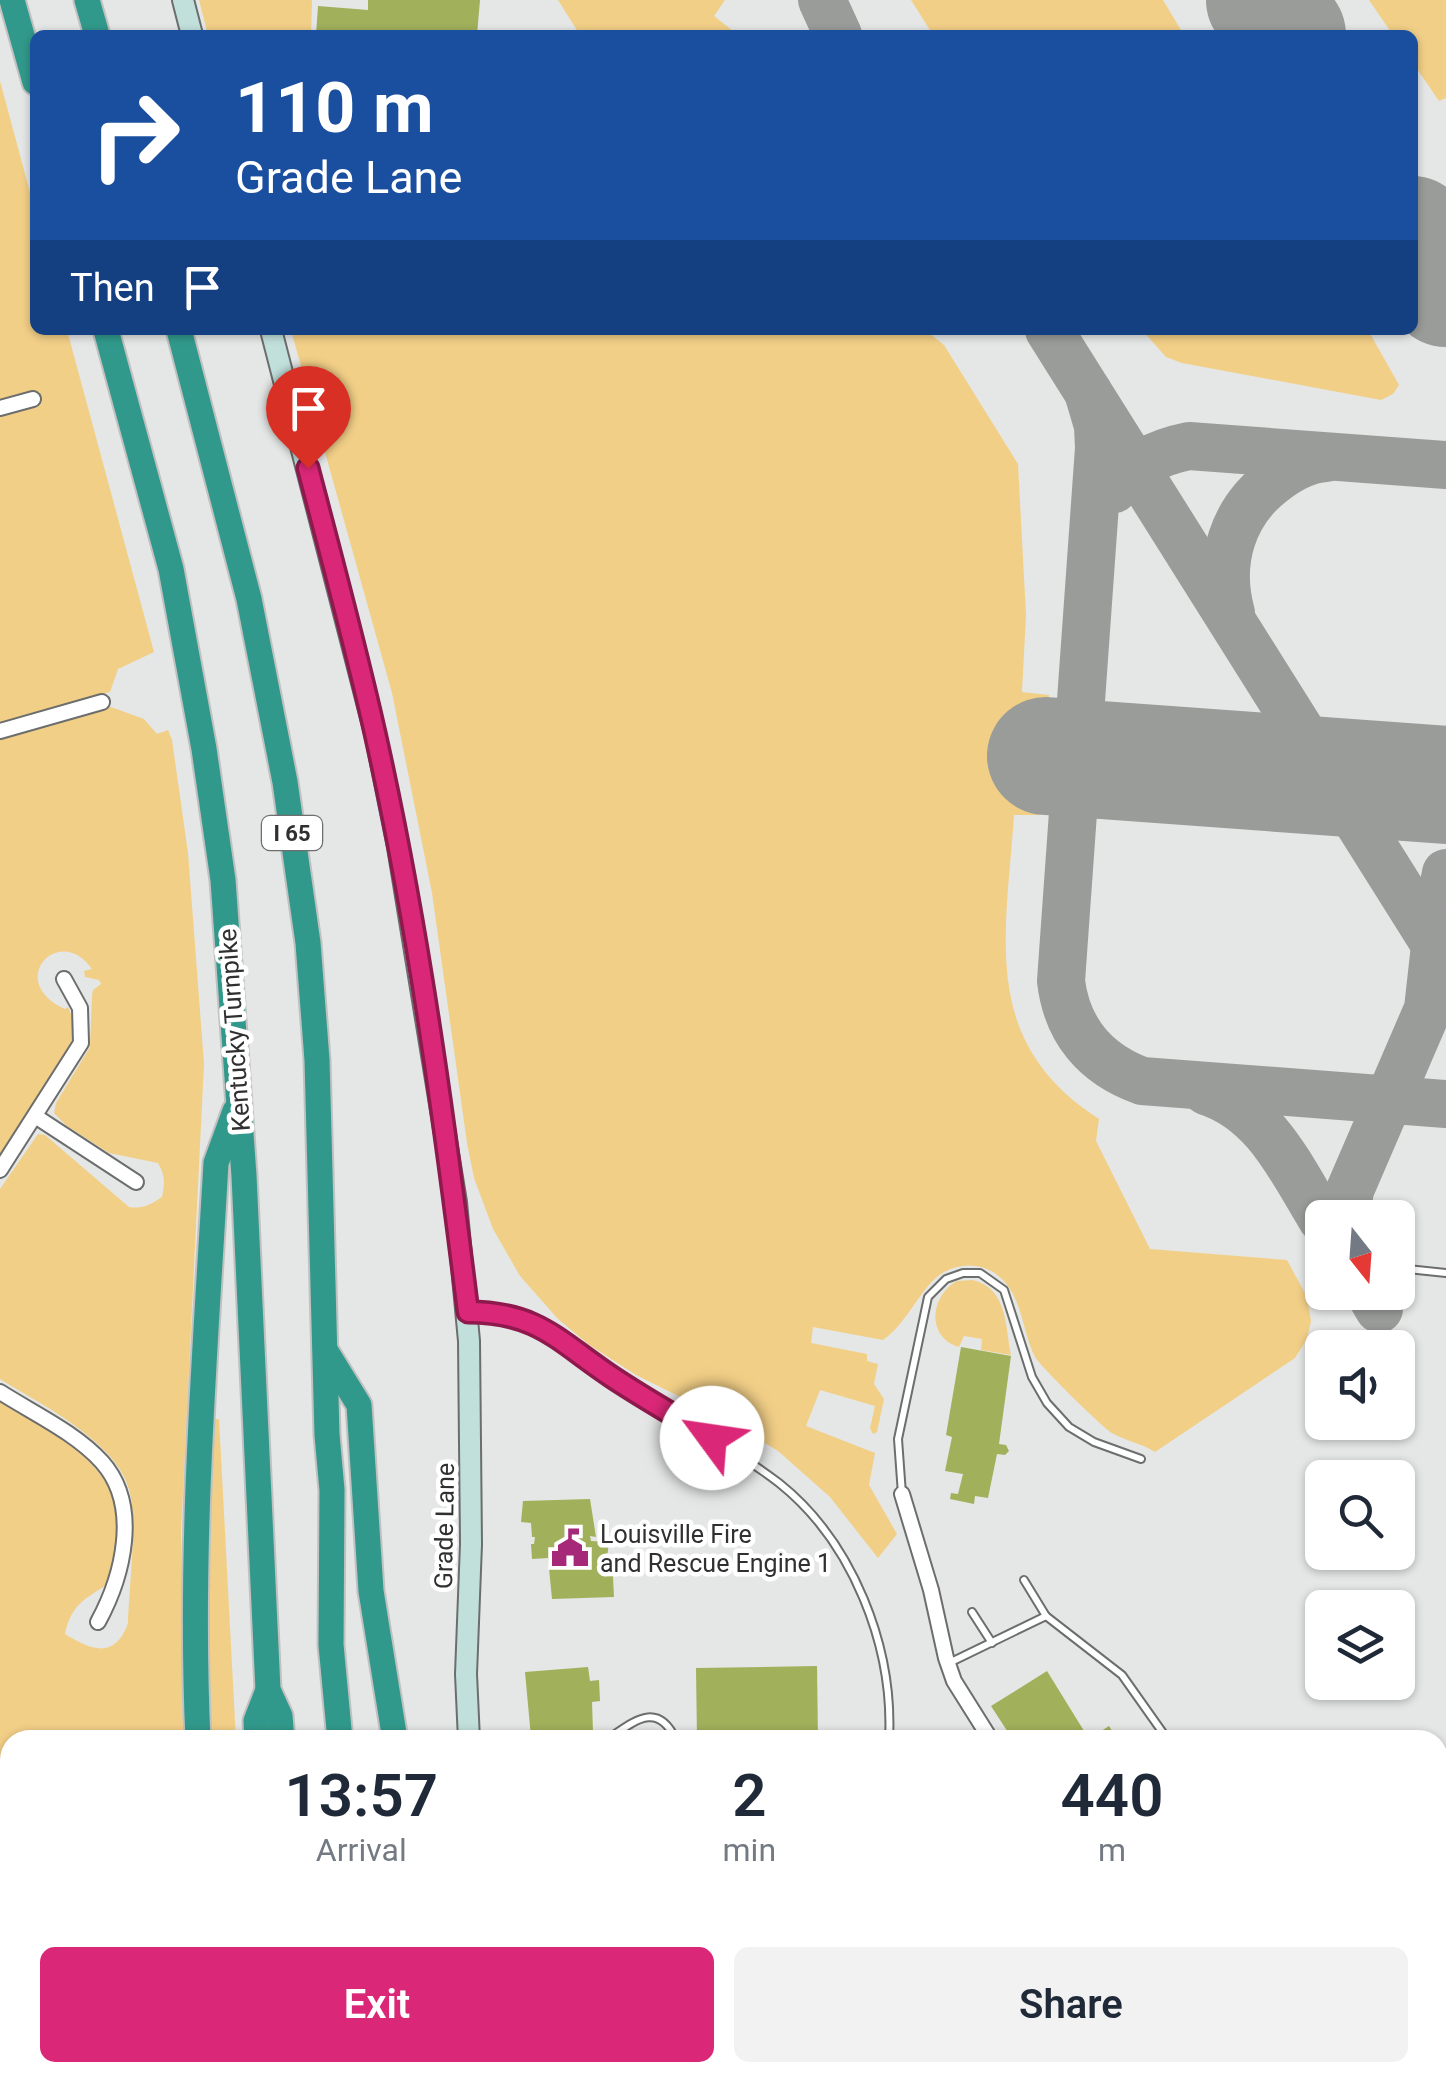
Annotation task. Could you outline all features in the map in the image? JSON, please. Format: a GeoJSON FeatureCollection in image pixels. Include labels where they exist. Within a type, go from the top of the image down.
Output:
{"type":"FeatureCollection","features":[{"type":"Feature","properties":{"kind":"highway"},"geometry":{"type":"LineString","coordinates":[[12,0],[30,64]]}},
{"type":"Feature","properties":{"kind":"highway"},"geometry":{"type":"LineString","coordinates":[[87,0],[96,30]]}},
{"type":"Feature","properties":{"kind":"highway","name":"Kentucky Turnpike"},"geometry":{"type":"LineString","coordinates":[[107,335],[168,554],[204,749],[231,958],[268,1690],[280,1716],[281,1730]]}},
{"type":"Feature","properties":{"kind":"highway","name":"I 65"},"geometry":{"type":"LineString","coordinates":[[180,335],[249,599],[285,782],[308,943],[317,1060],[324,1348],[332,1490],[331,1644],[339,1730]]}},
{"type":"Feature","properties":{"kind":"highway"},"geometry":{"type":"LineString","coordinates":[[198,1730],[196,1496],[212,1222],[216,1163],[238,1102]]}},
{"type":"Feature","properties":{"kind":"highway"},"geometry":{"type":"LineString","coordinates":[[324,1348],[359,1406],[369,1572],[393,1730]]}},
{"type":"Feature","properties":{"kind":"highway"},"geometry":{"type":"LineString","coordinates":[[257,1730],[256,1721],[268,1690]]}},
{"type":"Feature","properties":{"kind":"main road"},"geometry":{"type":"LineString","coordinates":[[183,0],[191,30]]}},
{"type":"Feature","properties":{"kind":"main road","name":"Grade Lane"},"geometry":{"type":"LineString","coordinates":[[272,335],[336,571],[394,828],[456,1202],[468,1312],[469,1730]]}},
{"type":"Feature","properties":{"kind":"street"},"geometry":{"type":"LineString","coordinates":[[0,408],[33,399]]}},
{"type":"Feature","properties":{"kind":"street"},"geometry":{"type":"LineString","coordinates":[[0,731],[102,702]]}},
{"type":"Feature","properties":{"kind":"street"},"geometry":{"type":"LineString","coordinates":[[0,1170],[81,1043],[80,1008],[64,979]]}},
{"type":"Feature","properties":{"kind":"street"},"geometry":{"type":"LineString","coordinates":[[36,1116],[136,1182]]}},
{"type":"Feature","properties":{"kind":"street"},"geometry":{"type":"LineString","coordinates":[[0,1392],[87,1449],[111,1474],[120,1496],[125,1535],[109,1602],[98,1622]]}},
{"type":"Feature","properties":{"kind":"street"},"geometry":{"type":"LineString","coordinates":[[902,1494],[948,1664],[954,1681],[985,1730]]}},
{"type":"Feature","properties":{"kind":"lane"},"geometry":{"type":"LineString","coordinates":[[1415,1270],[1446,1273]]}},
{"type":"Feature","properties":{"kind":"lane"},"geometry":{"type":"LineString","coordinates":[[902,1494],[898,1439],[928,1298],[946,1279],[963,1273],[980,1273],[1004,1290],[1032,1377],[1047,1403],[1068,1427],[1094,1442],[1141,1459]]}},
{"type":"Feature","properties":{"kind":"lane"},"geometry":{"type":"LineString","coordinates":[[468,1312],[498,1312],[536,1324],[634,1392],[742,1456],[783,1486],[840,1554],[876,1630],[884,1662],[889,1730]]}},
{"type":"Feature","properties":{"kind":"lane"},"geometry":{"type":"LineString","coordinates":[[1024,1580],[1046,1616],[1122,1676],[1161,1730]]}},
{"type":"Feature","properties":{"kind":"lane"},"geometry":{"type":"LineString","coordinates":[[972,1612],[992,1642]]}},
{"type":"Feature","properties":{"kind":"lane"},"geometry":{"type":"LineString","coordinates":[[948,1664],[1046,1616]]}},
{"type":"Feature","properties":{"kind":"lane"},"geometry":{"type":"LineString","coordinates":[[619,1730],[631,1721],[654,1717],[669,1730]]}},
{"type":"Feature","properties":{"kind":"shaded area"},"geometry":{"type":"Polygon","coordinates":[[[199,0],[312,0],[311,30],[207,30],[199,0]]]}},
{"type":"Feature","properties":{"kind":"shaded area"},"geometry":{"type":"Polygon","coordinates":[[[558,0],[725,0],[714,16],[732,30],[577,30],[558,0]]]}},
{"type":"Feature","properties":{"kind":"shaded area"},"geometry":{"type":"Polygon","coordinates":[[[911,0],[1163,0],[1181,30],[930,30],[911,0]]]}},
{"type":"Feature","properties":{"kind":"shaded area"},"geometry":{"type":"Polygon","coordinates":[[[1369,0],[1446,0],[1446,98],[1439,101],[1418,70],[1418,30],[1390,30],[1369,0]]]}},
{"type":"Feature","properties":{"kind":"shaded area"},"geometry":{"type":"Polygon","coordinates":[[[0,81],[30,192],[30,335],[68,335],[154,652],[118,669],[110,692],[0,723],[0,417],[39,406],[35,392],[0,401],[0,81]]]}},
{"type":"Feature","properties":{"kind":"shaded area"},"geometry":{"type":"Polygon","coordinates":[[[292,335],[931,335],[944,345],[1018,464],[1026,615],[1022,692],[1049,695],[1042,815],[1014,815],[1006,944],[1008,984],[1017,1021],[1034,1056],[1061,1089],[1099,1119],[1096,1141],[1150,1249],[1287,1260],[1305,1293],[1305,1310],[1309,1310],[1311,1321],[1309,1330],[1305,1330],[1305,1342],[1295,1358],[1155,1452],[1112,1433],[1048,1372],[1030,1346],[1012,1291],[984,1268],[964,1266],[944,1272],[883,1340],[813,1327],[811,1343],[867,1354],[867,1361],[878,1364],[874,1384],[884,1399],[877,1432],[873,1434],[870,1428],[875,1406],[820,1390],[806,1426],[875,1453],[869,1485],[897,1534],[878,1558],[830,1497],[778,1451],[727,1420],[636,1375],[588,1344],[558,1319],[520,1276],[493,1229],[474,1178],[432,893],[392,693],[292,335]]]}},
{"type":"Feature","properties":{"kind":"shaded area"},"geometry":{"type":"Polygon","coordinates":[[[1146,335],[1371,335],[1399,385],[1393,394],[1381,400],[1166,357],[1146,335]]]}},
{"type":"Feature","properties":{"kind":"shaded area"},"geometry":{"type":"Polygon","coordinates":[[[111,707],[144,719],[157,734],[168,730],[172,740],[188,853],[204,1064],[181,1532],[183,1730],[0,1730],[0,1402],[59,1437],[94,1466],[115,1504],[118,1534],[111,1582],[76,1608],[65,1634],[84,1644],[109,1647],[123,1635],[128,1623],[133,1522],[130,1493],[111,1458],[76,1427],[0,1379],[0,1189],[38,1134],[45,1135],[129,1207],[146,1206],[162,1197],[164,1183],[158,1163],[109,1153],[54,1113],[56,1103],[90,1047],[93,990],[101,984],[85,977],[84,971],[92,969],[79,956],[66,951],[53,954],[38,972],[39,984],[47,997],[65,1009],[68,1007],[75,1024],[73,1040],[0,1155],[0,736],[111,707]]]}},
{"type":"Feature","properties":{"kind":"shaded area"},"geometry":{"type":"Polygon","coordinates":[[[973,1280],[993,1291],[999,1300],[1011,1355],[981,1350],[982,1339],[964,1336],[959,1347],[941,1335],[936,1316],[941,1296],[957,1281],[973,1280]]]}},
{"type":"Feature","properties":{"kind":"shaded area"},"geometry":{"type":"Polygon","coordinates":[[[219,1419],[235,1730],[209,1730],[204,1610],[208,1420],[219,1419]]]}},
{"type":"Feature","properties":{"kind":"building"},"geometry":{"type":"Polygon","coordinates":[[[368,0],[480,0],[477,30],[316,30],[318,6],[368,10],[368,0]]]}},
{"type":"Feature","properties":{"kind":"building"},"geometry":{"type":"Polygon","coordinates":[[[961,1347],[1011,1356],[999,1444],[1006,1445],[1009,1451],[997,1454],[988,1498],[975,1496],[974,1504],[950,1499],[951,1493],[958,1494],[963,1474],[945,1471],[952,1437],[946,1435],[961,1347]]]}},
{"type":"Feature","properties":{"kind":"building","name":"Louisville Fire and Rescue Engine 1"},"geometry":{"type":"Polygon","coordinates":[[[590,1499],[596,1537],[590,1536],[591,1541],[609,1542],[607,1558],[612,1558],[614,1597],[552,1599],[548,1558],[532,1559],[531,1544],[535,1537],[531,1523],[521,1522],[523,1501],[590,1499]]]}},
{"type":"Feature","properties":{"kind":"building"},"geometry":{"type":"Polygon","coordinates":[[[817,1666],[818,1730],[697,1730],[696,1668],[817,1666]]]}},
{"type":"Feature","properties":{"kind":"building"},"geometry":{"type":"Polygon","coordinates":[[[588,1667],[590,1681],[599,1680],[600,1701],[592,1702],[593,1730],[530,1730],[525,1672],[588,1667]]]}},
{"type":"Feature","properties":{"kind":"building"},"geometry":{"type":"Polygon","coordinates":[[[1047,1671],[1083,1730],[1007,1730],[991,1706],[1047,1671]]]}},
{"type":"Feature","properties":{"kind":"taxiway"},"geometry":{"type":"LineString","coordinates":[[822,0],[836,30]]}},
{"type":"Feature","properties":{"kind":"taxiway"},"geometry":{"type":"LineString","coordinates":[[1269,0],[1278,20]]}},
{"type":"Feature","properties":{"kind":"taxiway"},"geometry":{"type":"LineString","coordinates":[[1052,335],[1446,962]]}},
{"type":"Feature","properties":{"kind":"taxiway"},"geometry":{"type":"LineString","coordinates":[[1088,392],[1098,426],[1099,448],[1061,981],[1077,1030],[1097,1055],[1142,1081],[1446,1104]]}},
{"type":"Feature","properties":{"kind":"taxiway"},"geometry":{"type":"LineString","coordinates":[[1114,489],[1147,460],[1189,446],[1446,465]]}},
{"type":"Feature","properties":{"kind":"taxiway"},"geometry":{"type":"LineString","coordinates":[[1231,613],[1227,557],[1248,506],[1276,479],[1300,465],[1326,458]]}},
{"type":"Feature","properties":{"kind":"taxiway"},"geometry":{"type":"LineString","coordinates":[[1445,956],[1438,914],[1446,873]]}},
{"type":"Feature","properties":{"kind":"taxiway"},"geometry":{"type":"LineString","coordinates":[[1349,1200],[1428,1009],[1437,928]]}},
{"type":"Feature","properties":{"kind":"taxiway"},"geometry":{"type":"LineString","coordinates":[[1206,1091],[1227,1100],[1261,1127],[1310,1200]]}},
{"type":"Feature","properties":{"kind":"runway"},"geometry":{"type":"LineString","coordinates":[[1265,0],[1284,30]]}},
{"type":"Feature","properties":{"kind":"runway"},"geometry":{"type":"LineString","coordinates":[[1418,244],[1446,288]]}},
{"type":"Feature","properties":{"kind":"runway"},"geometry":{"type":"LineString","coordinates":[[1046,756],[1446,785]]}},
{"type":"Feature","properties":{"kind":"place","name":"Louisville Fire and Rescue Engine 1"},"geometry":{"type":"Point","coordinates":[570,1548]}},
{"type":"Feature","properties":{"kind":"route"},"geometry":{"type":"LineString","coordinates":[[308,468],[375,733],[398,847],[456,1202],[468,1312],[498,1312],[536,1324],[634,1392],[712,1438]]}}]}
